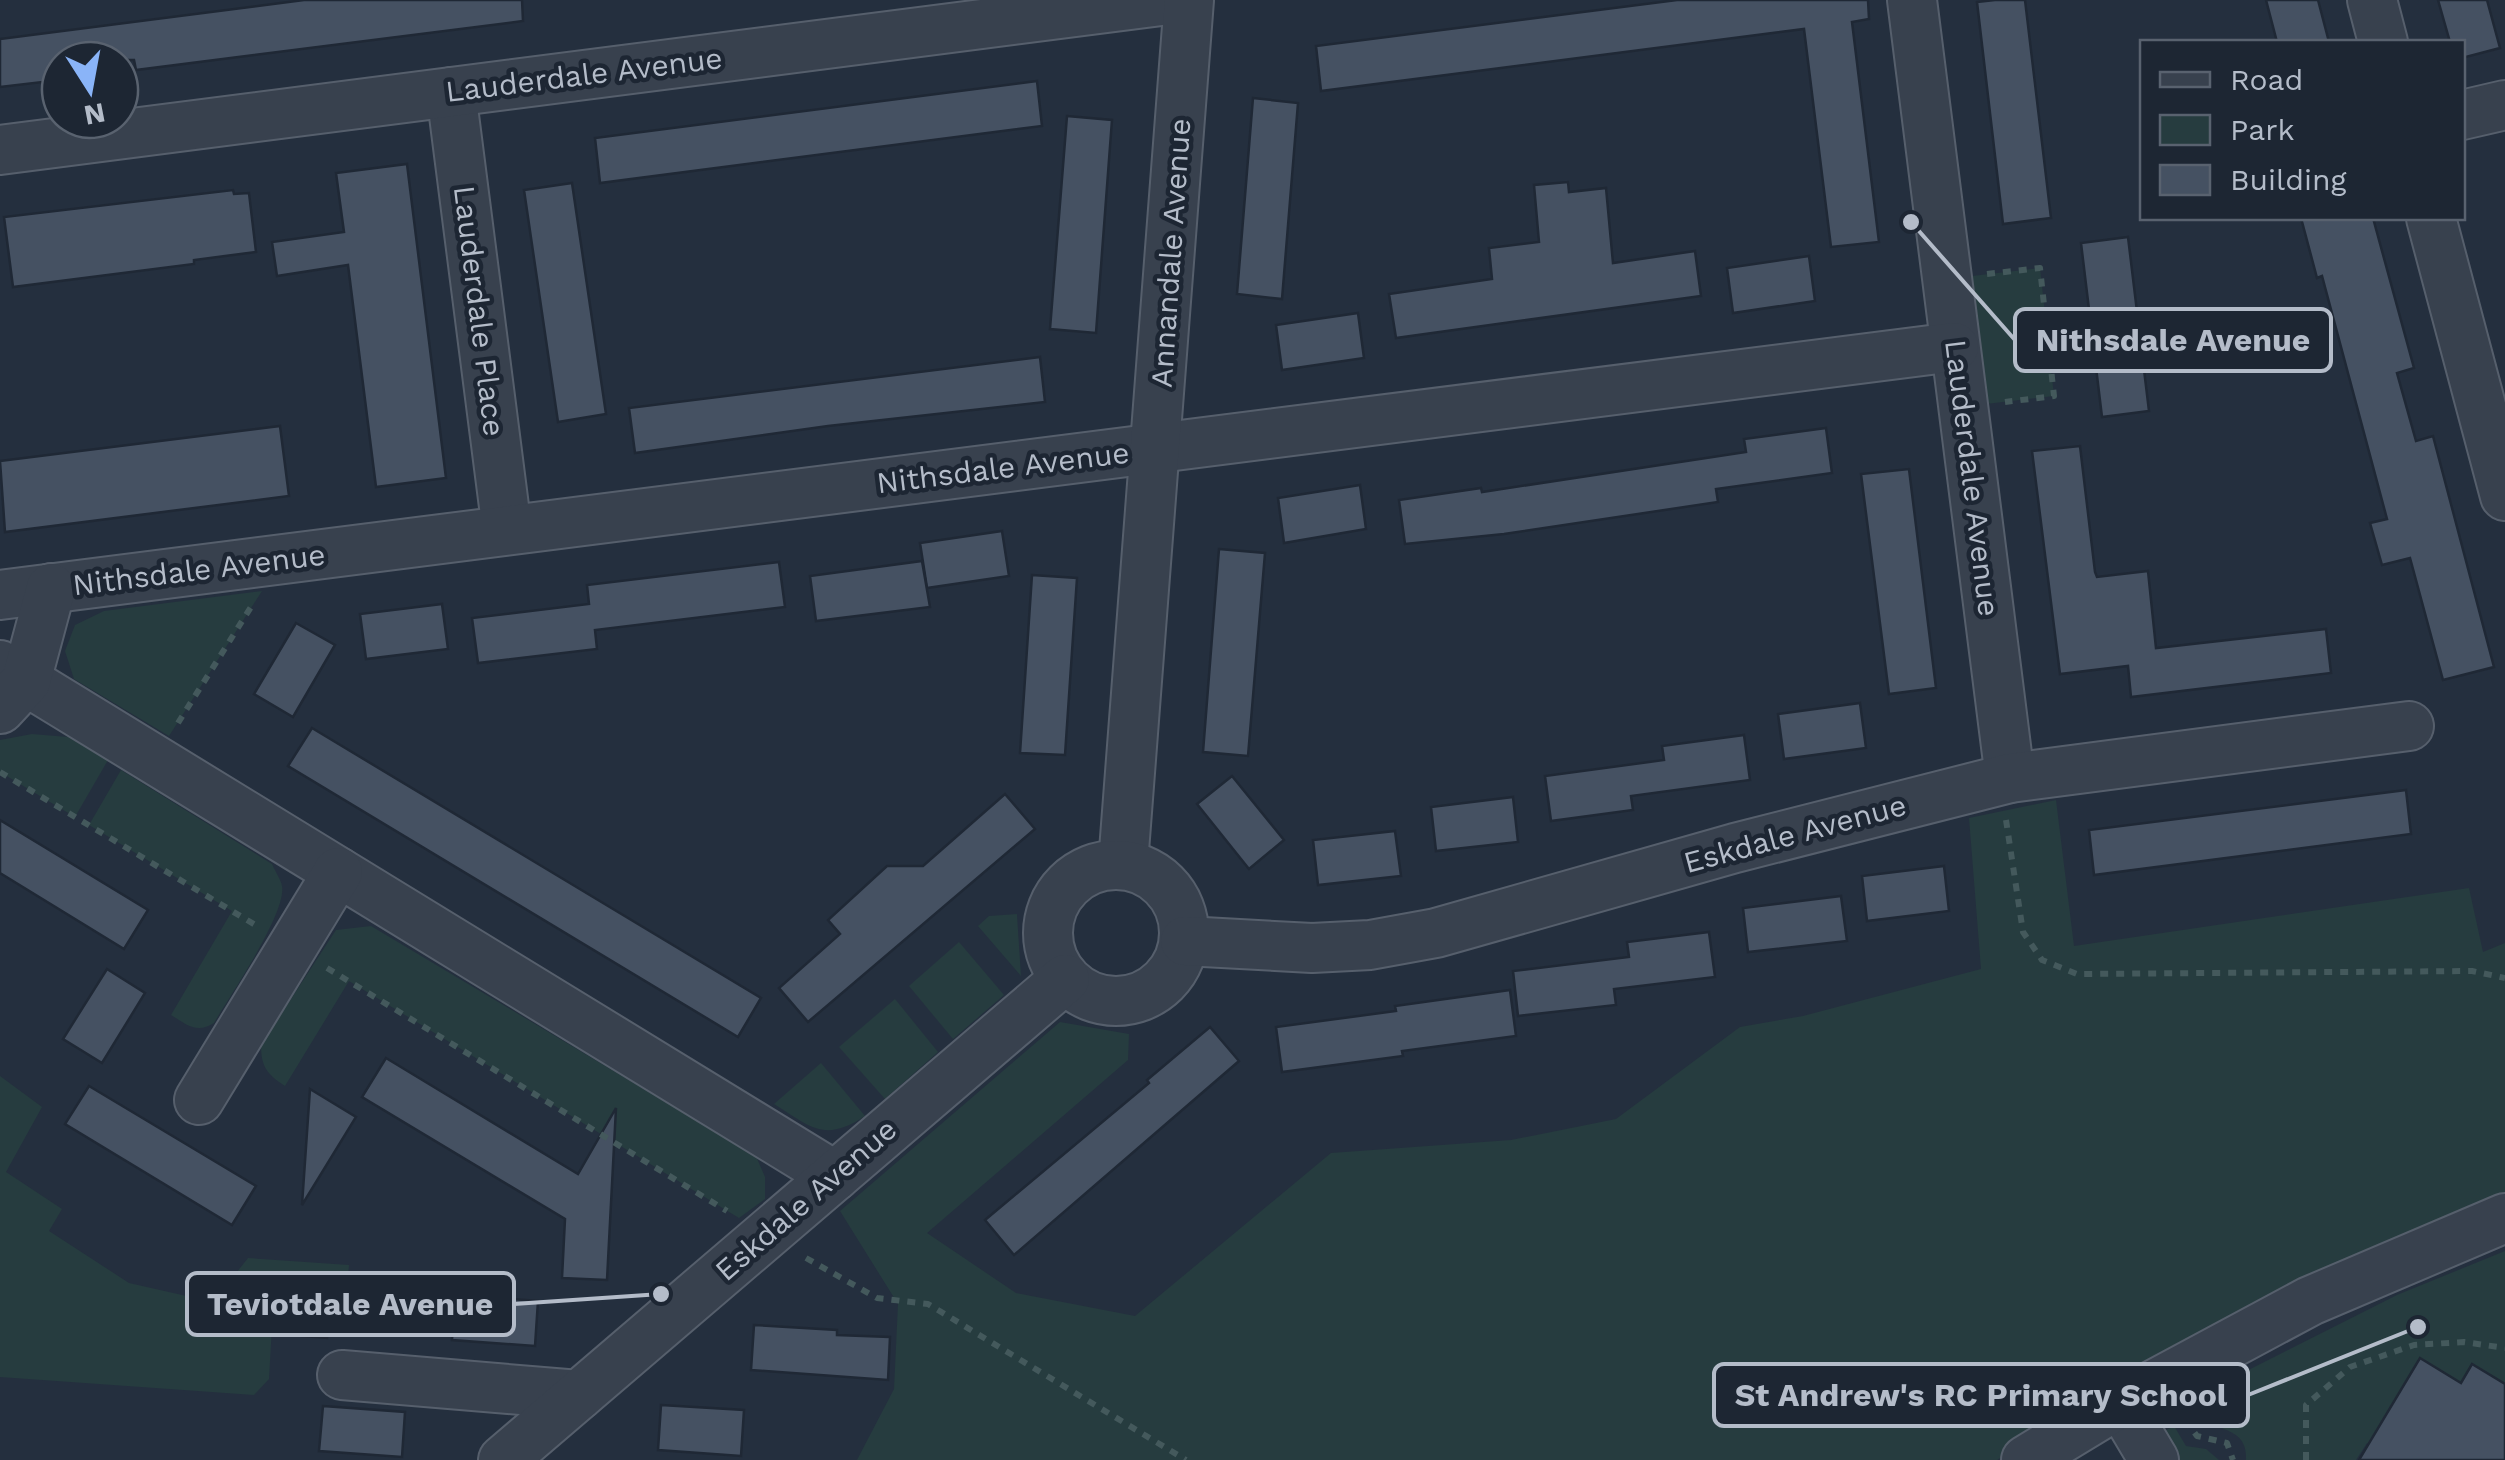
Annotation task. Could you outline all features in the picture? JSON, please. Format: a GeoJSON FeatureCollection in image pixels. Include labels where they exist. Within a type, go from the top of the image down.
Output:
{"type":"FeatureCollection","features":[{"type":"Feature","properties":{"kind":"street","name":"Lauderdale Avenue"},"geometry":{"type":"LineString","coordinates":[[0,150],[1169,0]]}},
{"type":"Feature","properties":{"kind":"street","name":"Annandale Avenue"},"geometry":{"type":"LineString","coordinates":[[1123,864],[1189,0]]}},
{"type":"Feature","properties":{"kind":"street","name":"Lauderdale Avenue"},"geometry":{"type":"LineString","coordinates":[[1912,0],[2010,778]]}},
{"type":"Feature","properties":{"kind":"street"},"geometry":{"type":"LineString","coordinates":[[2372,0],[2382,40]]}},
{"type":"Feature","properties":{"kind":"street","name":"Lauderdale Place"},"geometry":{"type":"LineString","coordinates":[[451,92],[506,530]]}},
{"type":"Feature","properties":{"kind":"street"},"geometry":{"type":"LineString","coordinates":[[2465,114],[2505,104]]}},
{"type":"Feature","properties":{"kind":"street"},"geometry":{"type":"LineString","coordinates":[[2431,220],[2505,496]]}},
{"type":"Feature","properties":{"kind":"street","name":"Nithsdale Avenue"},"geometry":{"type":"LineString","coordinates":[[0,595],[1954,347]]}},
{"type":"Feature","properties":{"kind":"street","name":"Nithsdale Avenue"},"geometry":{"type":"LineString","coordinates":[[9,685],[52,588]]}},
{"type":"Feature","properties":{"kind":"street"},"geometry":{"type":"LineString","coordinates":[[9,685],[154,760],[834,1176]]}},
{"type":"Feature","properties":{"kind":"street","name":"Eskdale Avenue"},"geometry":{"type":"LineString","coordinates":[[1185,941],[1312,948],[1370,945],[1436,933],[1735,848],[2010,778],[2409,726]]}},
{"type":"Feature","properties":{"kind":"street"},"geometry":{"type":"LineString","coordinates":[[1123,864],[1163,881],[1177,898],[1184,919],[1185,941],[1179,963],[1166,981],[1148,995],[1104,1001],[1082,993],[1065,979],[1052,959],[1047,936],[1050,913],[1061,892],[1078,876],[1100,866],[1123,864]]}},
{"type":"Feature","properties":{"kind":"street"},"geometry":{"type":"LineString","coordinates":[[199,1100],[338,872]]}},
{"type":"Feature","properties":{"kind":"street","name":"Eskdale Avenue"},"geometry":{"type":"LineString","coordinates":[[503,1460],[1065,979]]}},
{"type":"Feature","properties":{"kind":"street"},"geometry":{"type":"LineString","coordinates":[[2026,1460],[2120,1403],[2310,1301],[2505,1218]]}},
{"type":"Feature","properties":{"kind":"street"},"geometry":{"type":"LineString","coordinates":[[342,1375],[578,1395]]}},
{"type":"Feature","properties":{"kind":"street"},"geometry":{"type":"LineString","coordinates":[[2120,1403],[2154,1460]]}},
{"type":"Feature","properties":{"kind":"path"},"geometry":{"type":"LineString","coordinates":[[1946,279],[2040,268],[2054,396],[1962,407]]}},
{"type":"Feature","properties":{"kind":"path"},"geometry":{"type":"LineString","coordinates":[[154,760],[262,591],[259,564]]}},
{"type":"Feature","properties":{"kind":"path"},"geometry":{"type":"LineString","coordinates":[[0,772],[766,1235],[877,1298],[928,1304],[1186,1460]]}},
{"type":"Feature","properties":{"kind":"path"},"geometry":{"type":"LineString","coordinates":[[2010,778],[2006,814],[2022,932],[2042,960],[2077,974],[2472,971],[2505,978]]}},
{"type":"Feature","properties":{"kind":"path"},"geometry":{"type":"LineString","coordinates":[[2306,1460],[2306,1405],[2350,1367],[2414,1344],[2464,1342],[2505,1348]]}},
{"type":"Feature","properties":{"kind":"path"},"geometry":{"type":"LineString","coordinates":[[2163,1380],[2197,1436],[2227,1443],[2234,1460]]}},
{"type":"Feature","properties":{"kind":"green space"},"geometry":{"type":"Polygon","coordinates":[[[2040,268],[2054,396],[1986,404],[1972,276],[2040,268]]]}},
{"type":"Feature","properties":{"kind":"green space"},"geometry":{"type":"Polygon","coordinates":[[[262,591],[169,736],[74,679],[65,651],[75,625],[104,611],[262,591]]]}},
{"type":"Feature","properties":{"kind":"green space"},"geometry":{"type":"Polygon","coordinates":[[[32,734],[68,737],[108,760],[75,817],[0,772],[0,740],[32,734]]]}},
{"type":"Feature","properties":{"kind":"green space"},"geometry":{"type":"Polygon","coordinates":[[[121,770],[272,864],[281,884],[281,899],[267,934],[214,1023],[202,1028],[171,1015],[232,911],[89,825],[121,770]]]}},
{"type":"Feature","properties":{"kind":"green space"},"geometry":{"type":"Polygon","coordinates":[[[2056,800],[2074,946],[2469,888],[2483,952],[2505,943],[2505,1200],[2063,1420],[1997,1460],[857,1460],[894,1389],[898,1304],[840,1211],[1060,1022],[1129,1034],[1128,1060],[927,1233],[1016,1293],[1135,1316],[1331,1153],[1511,1140],[1616,1119],[1740,1027],[1803,1016],[1981,969],[1969,818],[2056,800]]]}},
{"type":"Feature","properties":{"kind":"green space"},"geometry":{"type":"Polygon","coordinates":[[[1017,914],[1021,976],[978,926],[989,916],[1017,914]]]}},
{"type":"Feature","properties":{"kind":"green space"},"geometry":{"type":"Polygon","coordinates":[[[371,926],[756,1156],[765,1177],[765,1199],[739,1218],[349,981],[285,1086],[266,1069],[261,1045],[336,930],[371,926]]]}},
{"type":"Feature","properties":{"kind":"green space"},"geometry":{"type":"Polygon","coordinates":[[[959,942],[1004,995],[953,1039],[909,986],[959,942]]]}},
{"type":"Feature","properties":{"kind":"green space"},"geometry":{"type":"Polygon","coordinates":[[[895,999],[938,1052],[885,1099],[839,1047],[895,999]]]}},
{"type":"Feature","properties":{"kind":"green space"},"geometry":{"type":"Polygon","coordinates":[[[821,1063],[865,1116],[839,1129],[818,1129],[774,1104],[821,1063]]]}},
{"type":"Feature","properties":{"kind":"green space"},"geometry":{"type":"Polygon","coordinates":[[[0,1076],[42,1107],[6,1172],[62,1209],[49,1231],[129,1283],[213,1302],[248,1258],[349,1265],[348,1277],[275,1273],[269,1379],[254,1395],[0,1377],[0,1076]]]}},
{"type":"Feature","properties":{"kind":"green space"},"geometry":{"type":"Polygon","coordinates":[[[2505,1251],[2505,1384],[2472,1364],[2461,1383],[2420,1359],[2396,1460],[2367,1443],[2356,1460],[2246,1460],[2241,1440],[2204,1419],[2189,1400],[2397,1295],[2505,1251]]]}},
{"type":"Feature","properties":{"kind":"green space"},"geometry":{"type":"Polygon","coordinates":[[[2174,1426],[2186,1446],[2206,1449],[2219,1460],[2175,1460],[2161,1433],[2174,1426]]]}},
{"type":"Feature","properties":{"kind":"building"},"geometry":{"type":"Polygon","coordinates":[[[304,0],[522,0],[523,21],[140,69],[140,40],[40,40],[40,82],[0,87],[0,39],[304,0]]]}},
{"type":"Feature","properties":{"kind":"building"},"geometry":{"type":"Polygon","coordinates":[[[1677,0],[1868,0],[1869,19],[1852,22],[1879,242],[1831,247],[1804,29],[1321,91],[1316,46],[1677,0]]]}},
{"type":"Feature","properties":{"kind":"building"},"geometry":{"type":"Polygon","coordinates":[[[2025,0],[2051,218],[2003,224],[1977,2],[2025,0]]]}},
{"type":"Feature","properties":{"kind":"building"},"geometry":{"type":"Polygon","coordinates":[[[2266,0],[2318,0],[2328,40],[2276,40],[2266,0]]]}},
{"type":"Feature","properties":{"kind":"building"},"geometry":{"type":"Polygon","coordinates":[[[2438,0],[2487,0],[2500,48],[2465,57],[2465,40],[2449,40],[2438,0]]]}},
{"type":"Feature","properties":{"kind":"building"},"geometry":{"type":"Polygon","coordinates":[[[1037,81],[1042,126],[600,183],[595,138],[1037,81]]]}},
{"type":"Feature","properties":{"kind":"building"},"geometry":{"type":"Polygon","coordinates":[[[1253,98],[1298,103],[1282,299],[1237,294],[1253,98]]]}},
{"type":"Feature","properties":{"kind":"building"},"geometry":{"type":"Polygon","coordinates":[[[1067,116],[1112,120],[1096,333],[1050,329],[1067,116]]]}},
{"type":"Feature","properties":{"kind":"building"},"geometry":{"type":"Polygon","coordinates":[[[407,164],[446,478],[376,487],[348,265],[277,276],[272,242],[344,232],[336,173],[407,164]]]}},
{"type":"Feature","properties":{"kind":"building"},"geometry":{"type":"Polygon","coordinates":[[[1568,182],[1569,192],[1606,188],[1613,263],[1695,251],[1701,296],[1396,338],[1389,294],[1492,279],[1489,248],[1539,242],[1534,185],[1568,182]]]}},
{"type":"Feature","properties":{"kind":"building"},"geometry":{"type":"Polygon","coordinates":[[[572,183],[606,414],[558,422],[524,190],[572,183]]]}},
{"type":"Feature","properties":{"kind":"building"},"geometry":{"type":"Polygon","coordinates":[[[233,190],[234,194],[249,193],[256,252],[194,260],[194,264],[13,287],[4,217],[233,190]]]}},
{"type":"Feature","properties":{"kind":"building"},"geometry":{"type":"Polygon","coordinates":[[[2302,220],[2374,220],[2414,368],[2397,373],[2416,441],[2433,436],[2494,667],[2443,680],[2410,558],[2382,565],[2370,523],[2387,519],[2322,276],[2317,278],[2302,220]]]}},
{"type":"Feature","properties":{"kind":"building"},"geometry":{"type":"Polygon","coordinates":[[[2128,237],[2149,411],[2102,417],[2081,243],[2128,237]]]}},
{"type":"Feature","properties":{"kind":"building"},"geometry":{"type":"Polygon","coordinates":[[[1809,256],[1815,301],[1733,313],[1727,268],[1809,256]]]}},
{"type":"Feature","properties":{"kind":"building"},"geometry":{"type":"Polygon","coordinates":[[[1358,313],[1364,358],[1282,370],[1276,325],[1358,313]]]}},
{"type":"Feature","properties":{"kind":"building"},"geometry":{"type":"Polygon","coordinates":[[[1040,357],[1045,402],[635,453],[629,408],[1040,357]]]}},
{"type":"Feature","properties":{"kind":"building"},"geometry":{"type":"Polygon","coordinates":[[[280,426],[289,496],[5,532],[0,461],[280,426]]]}},
{"type":"Feature","properties":{"kind":"building"},"geometry":{"type":"Polygon","coordinates":[[[1826,428],[1832,473],[1716,489],[1718,502],[1504,534],[1405,544],[1399,500],[1481,488],[1482,492],[1746,452],[1744,439],[1826,428]]]}},
{"type":"Feature","properties":{"kind":"building"},"geometry":{"type":"Polygon","coordinates":[[[2080,446],[2095,572],[2097,577],[2148,571],[2156,648],[2326,629],[2331,673],[2131,697],[2128,666],[2060,674],[2032,451],[2080,446]]]}},
{"type":"Feature","properties":{"kind":"building"},"geometry":{"type":"Polygon","coordinates":[[[1909,469],[1936,688],[1889,694],[1861,474],[1909,469]]]}},
{"type":"Feature","properties":{"kind":"building"},"geometry":{"type":"Polygon","coordinates":[[[1360,485],[1366,529],[1284,543],[1278,498],[1360,485]]]}},
{"type":"Feature","properties":{"kind":"building"},"geometry":{"type":"Polygon","coordinates":[[[1002,531],[1009,576],[927,588],[920,543],[1002,531]]]}},
{"type":"Feature","properties":{"kind":"building"},"geometry":{"type":"Polygon","coordinates":[[[1219,549],[1265,553],[1248,756],[1203,752],[1219,549]]]}},
{"type":"Feature","properties":{"kind":"building"},"geometry":{"type":"Polygon","coordinates":[[[922,561],[930,607],[816,621],[810,576],[922,561]]]}},
{"type":"Feature","properties":{"kind":"building"},"geometry":{"type":"Polygon","coordinates":[[[779,562],[785,607],[595,630],[597,649],[478,663],[472,618],[589,604],[587,585],[779,562]]]}},
{"type":"Feature","properties":{"kind":"building"},"geometry":{"type":"Polygon","coordinates":[[[1032,575],[1077,578],[1065,755],[1020,753],[1032,575]]]}},
{"type":"Feature","properties":{"kind":"building"},"geometry":{"type":"Polygon","coordinates":[[[442,604],[448,649],[366,659],[360,614],[442,604]]]}},
{"type":"Feature","properties":{"kind":"building"},"geometry":{"type":"Polygon","coordinates":[[[296,623],[335,645],[293,717],[254,694],[296,623]]]}},
{"type":"Feature","properties":{"kind":"building"},"geometry":{"type":"Polygon","coordinates":[[[1860,703],[1866,748],[1784,759],[1778,714],[1860,703]]]}},
{"type":"Feature","properties":{"kind":"building"},"geometry":{"type":"Polygon","coordinates":[[[312,728],[761,998],[738,1037],[288,766],[312,728]]]}},
{"type":"Feature","properties":{"kind":"building"},"geometry":{"type":"Polygon","coordinates":[[[1744,735],[1750,780],[1631,796],[1633,810],[1551,821],[1545,776],[1664,760],[1662,746],[1744,735]]]}},
{"type":"Feature","properties":{"kind":"building"},"geometry":{"type":"Polygon","coordinates":[[[1232,776],[1284,840],[1249,869],[1197,804],[1232,776]]]}},
{"type":"Feature","properties":{"kind":"building"},"geometry":{"type":"Polygon","coordinates":[[[2406,790],[2411,834],[2094,875],[2089,830],[2406,790]]]}},
{"type":"Feature","properties":{"kind":"building"},"geometry":{"type":"Polygon","coordinates":[[[1005,794],[1035,829],[808,1022],[779,988],[840,934],[828,920],[887,866],[923,866],[1005,794]]]}},
{"type":"Feature","properties":{"kind":"building"},"geometry":{"type":"Polygon","coordinates":[[[1513,797],[1518,842],[1436,851],[1431,807],[1513,797]]]}},
{"type":"Feature","properties":{"kind":"building"},"geometry":{"type":"Polygon","coordinates":[[[0,820],[148,910],[124,949],[0,873],[0,820]]]}},
{"type":"Feature","properties":{"kind":"building"},"geometry":{"type":"Polygon","coordinates":[[[1395,831],[1401,876],[1318,885],[1313,840],[1395,831]]]}},
{"type":"Feature","properties":{"kind":"building"},"geometry":{"type":"Polygon","coordinates":[[[1944,866],[1949,911],[1867,921],[1862,876],[1944,866]]]}},
{"type":"Feature","properties":{"kind":"building"},"geometry":{"type":"Polygon","coordinates":[[[1841,896],[1847,941],[1748,952],[1743,908],[1841,896]]]}},
{"type":"Feature","properties":{"kind":"building"},"geometry":{"type":"Polygon","coordinates":[[[1709,932],[1715,977],[1614,989],[1616,1005],[1518,1016],[1513,971],[1629,957],[1627,942],[1709,932]]]}},
{"type":"Feature","properties":{"kind":"building"},"geometry":{"type":"Polygon","coordinates":[[[107,969],[145,993],[102,1063],[63,1039],[107,969]]]}},
{"type":"Feature","properties":{"kind":"building"},"geometry":{"type":"Polygon","coordinates":[[[1510,990],[1516,1036],[1282,1072],[1276,1027],[1510,990]]]}},
{"type":"Feature","properties":{"kind":"building"},"geometry":{"type":"Polygon","coordinates":[[[1210,1027],[1239,1061],[1014,1255],[985,1220],[1210,1027]]]}},
{"type":"Feature","properties":{"kind":"building"},"geometry":{"type":"Polygon","coordinates":[[[386,1058],[578,1174],[616,1108],[607,1280],[562,1278],[565,1219],[362,1097],[386,1058]]]}},
{"type":"Feature","properties":{"kind":"building"},"geometry":{"type":"Polygon","coordinates":[[[89,1086],[256,1186],[232,1225],[65,1124],[89,1086]]]}},
{"type":"Feature","properties":{"kind":"building"},"geometry":{"type":"Polygon","coordinates":[[[310,1089],[356,1117],[302,1205],[310,1089]]]}},
{"type":"Feature","properties":{"kind":"building"},"geometry":{"type":"Polygon","coordinates":[[[296,1285],[331,1288],[327,1338],[292,1335],[296,1285]]]}},
{"type":"Feature","properties":{"kind":"building"},"geometry":{"type":"Polygon","coordinates":[[[455,1295],[538,1301],[535,1346],[452,1340],[455,1295]]]}},
{"type":"Feature","properties":{"kind":"building"},"geometry":{"type":"Polygon","coordinates":[[[754,1325],[890,1337],[888,1380],[751,1370],[754,1325]]]}},
{"type":"Feature","properties":{"kind":"building"},"geometry":{"type":"Polygon","coordinates":[[[2420,1358],[2461,1383],[2472,1364],[2505,1384],[2505,1460],[2359,1460],[2420,1358]]]}},
{"type":"Feature","properties":{"kind":"building"},"geometry":{"type":"Polygon","coordinates":[[[661,1405],[744,1410],[741,1456],[658,1450],[661,1405]]]}},
{"type":"Feature","properties":{"kind":"building"},"geometry":{"type":"Polygon","coordinates":[[[323,1406],[405,1412],[402,1457],[319,1451],[323,1406]]]}},
{"type":"Feature","properties":{"kind":"place","name":"Nithsdale Avenue"},"geometry":{"type":"Point","coordinates":[1911,222]}},
{"type":"Feature","properties":{"kind":"place","name":"Teviotdale Avenue"},"geometry":{"type":"Point","coordinates":[661,1294]}},
{"type":"Feature","properties":{"kind":"place","name":"St Andrew's RC Primary School"},"geometry":{"type":"Point","coordinates":[2418,1327]}}]}
